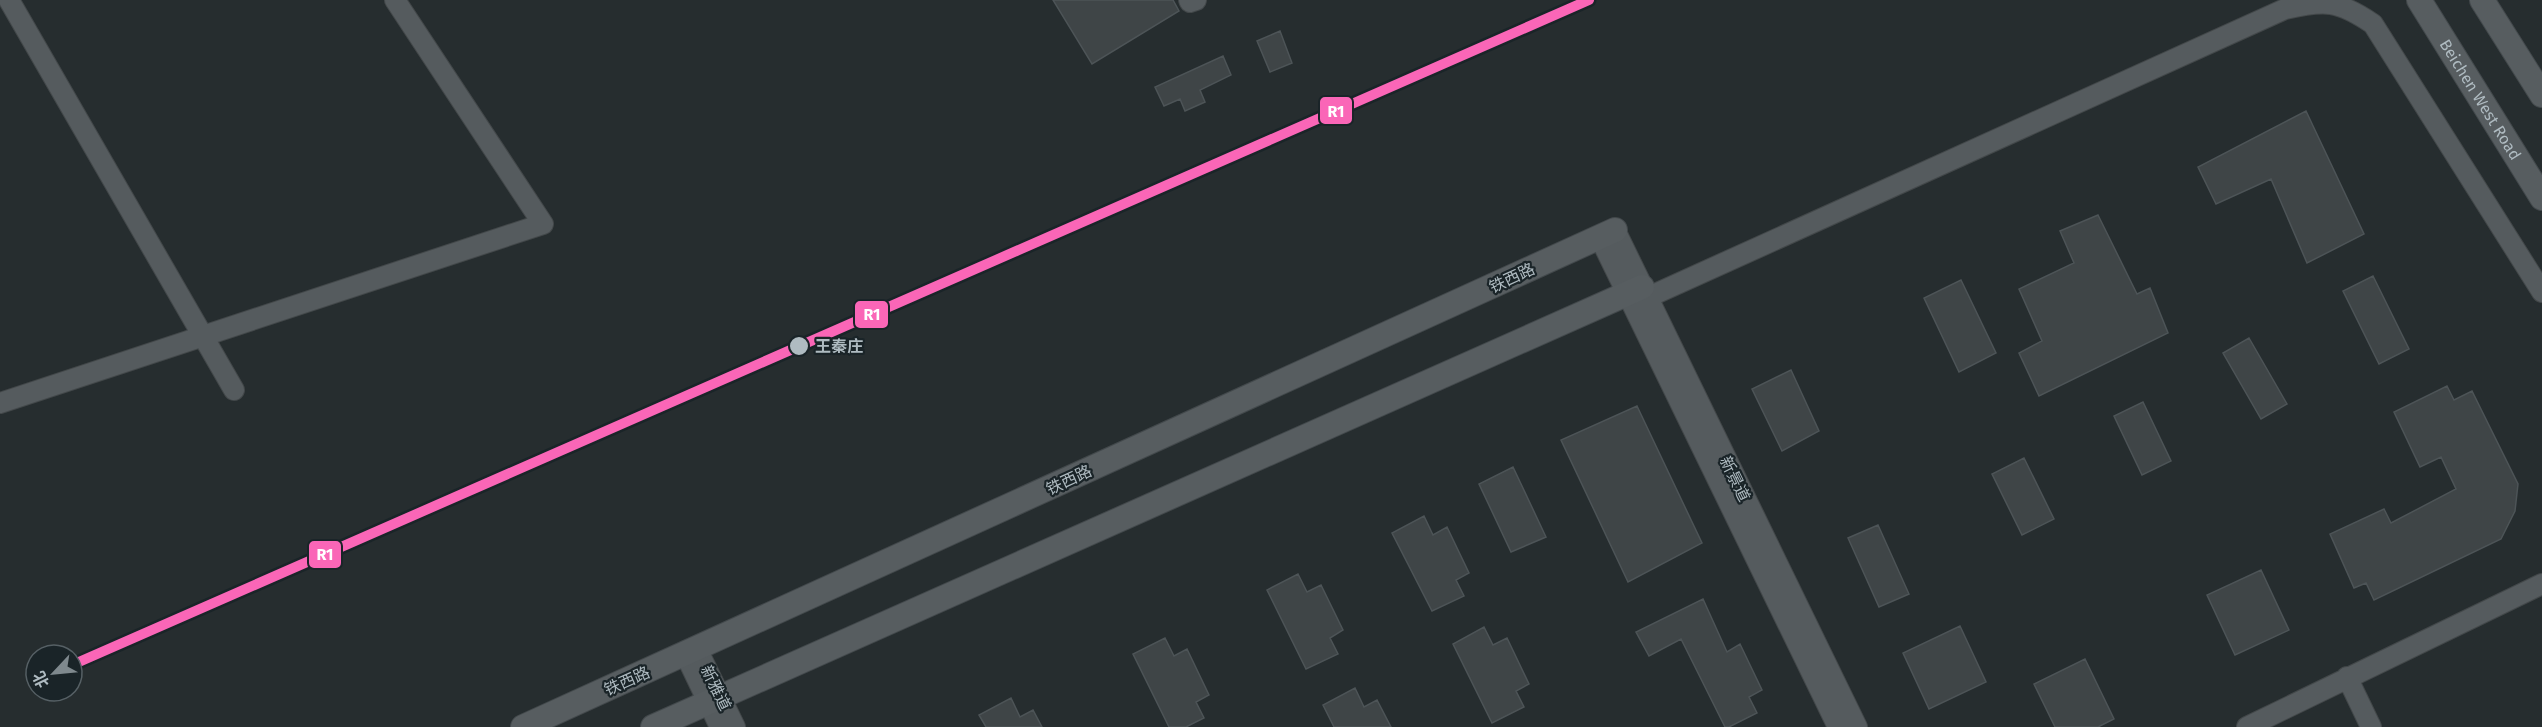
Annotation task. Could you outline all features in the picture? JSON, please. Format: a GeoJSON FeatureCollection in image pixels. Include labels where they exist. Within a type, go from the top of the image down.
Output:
{"type":"FeatureCollection","features":[{"type":"Feature","properties":{"kind":"main road","name":"Beichen West Road"},"geometry":{"type":"LineString","coordinates":[[2419,0],[2542,198]]}},
{"type":"Feature","properties":{"kind":"main road"},"geometry":{"type":"LineString","coordinates":[[2482,0],[2542,95]]}},
{"type":"Feature","properties":{"kind":"main road","name":"铁西路"},"geometry":{"type":"LineString","coordinates":[[523,727],[1607,234]]}},
{"type":"Feature","properties":{"kind":"main road"},"geometry":{"type":"LineString","coordinates":[[653,727],[1637,296]]}},
{"type":"Feature","properties":{"kind":"street"},"geometry":{"type":"LineString","coordinates":[[9,0],[234,390]]}},
{"type":"Feature","properties":{"kind":"street"},"geometry":{"type":"LineString","coordinates":[[0,403],[543,224],[395,0]]}},
{"type":"Feature","properties":{"kind":"street"},"geometry":{"type":"LineString","coordinates":[[1189,0],[1190,2],[1196,0]]}},
{"type":"Feature","properties":{"kind":"street"},"geometry":{"type":"LineString","coordinates":[[1637,296],[2285,9],[2316,1],[2338,4],[2373,24],[2542,291]]}},
{"type":"Feature","properties":{"kind":"street","name":"新景道"},"geometry":{"type":"LineString","coordinates":[[1607,234],[1838,727]]}},
{"type":"Feature","properties":{"kind":"street","name":"新景道"},"geometry":{"type":"LineString","coordinates":[[1637,296],[1857,727]]}},
{"type":"Feature","properties":{"kind":"street"},"geometry":{"type":"LineString","coordinates":[[2247,727],[2346,677],[2542,584]]}},
{"type":"Feature","properties":{"kind":"street","name":"新雅道"},"geometry":{"type":"LineString","coordinates":[[691,652],[714,700],[735,727]]}},
{"type":"Feature","properties":{"kind":"street"},"geometry":{"type":"LineString","coordinates":[[2346,677],[2371,727]]}},
{"type":"Feature","properties":{"kind":"street","name":"新雅道"},"geometry":{"type":"LineString","coordinates":[[714,700],[720,727]]}},
{"type":"Feature","properties":{"kind":"building"},"geometry":{"type":"Polygon","coordinates":[[[1053,0],[1173,0],[1179,11],[1092,64],[1053,0]]]}},
{"type":"Feature","properties":{"kind":"building"},"geometry":{"type":"Polygon","coordinates":[[[1280,31],[1292,63],[1270,72],[1257,41],[1280,31]]]}},
{"type":"Feature","properties":{"kind":"building"},"geometry":{"type":"Polygon","coordinates":[[[1223,56],[1231,75],[1200,90],[1205,102],[1185,111],[1180,99],[1164,106],[1155,87],[1223,56]]]}},
{"type":"Feature","properties":{"kind":"building"},"geometry":{"type":"Polygon","coordinates":[[[2306,111],[2364,234],[2307,263],[2271,179],[2216,204],[2198,167],[2306,111]]]}},
{"type":"Feature","properties":{"kind":"building"},"geometry":{"type":"Polygon","coordinates":[[[2098,215],[2137,294],[2150,288],[2168,333],[2039,396],[2019,353],[2042,341],[2019,289],[2074,263],[2060,231],[2098,215]]]}},
{"type":"Feature","properties":{"kind":"building"},"geometry":{"type":"Polygon","coordinates":[[[2373,276],[2409,349],[2379,364],[2343,291],[2373,276]]]}},
{"type":"Feature","properties":{"kind":"building"},"geometry":{"type":"Polygon","coordinates":[[[1961,280],[1996,353],[1959,372],[1924,298],[1961,280]]]}},
{"type":"Feature","properties":{"kind":"building"},"geometry":{"type":"Polygon","coordinates":[[[2249,338],[2287,404],[2261,419],[2223,353],[2249,338]]]}},
{"type":"Feature","properties":{"kind":"building"},"geometry":{"type":"Polygon","coordinates":[[[1791,370],[1819,431],[1782,451],[1752,389],[1791,370]]]}},
{"type":"Feature","properties":{"kind":"building"},"geometry":{"type":"Polygon","coordinates":[[[2447,386],[2454,400],[2472,391],[2518,484],[2515,511],[2501,539],[2374,600],[2366,583],[2354,588],[2330,534],[2384,509],[2391,523],[2456,489],[2441,457],[2420,467],[2394,412],[2447,386]]]}},
{"type":"Feature","properties":{"kind":"building"},"geometry":{"type":"Polygon","coordinates":[[[2143,402],[2171,461],[2142,475],[2114,416],[2143,402]]]}},
{"type":"Feature","properties":{"kind":"building"},"geometry":{"type":"Polygon","coordinates":[[[1637,406],[1702,543],[1628,582],[1561,440],[1637,406]]]}},
{"type":"Feature","properties":{"kind":"building"},"geometry":{"type":"Polygon","coordinates":[[[2024,458],[2054,519],[2022,535],[1992,474],[2024,458]]]}},
{"type":"Feature","properties":{"kind":"building"},"geometry":{"type":"Polygon","coordinates":[[[1513,467],[1546,537],[1511,552],[1479,484],[1513,467]]]}},
{"type":"Feature","properties":{"kind":"building"},"geometry":{"type":"Polygon","coordinates":[[[1424,516],[1433,535],[1447,527],[1469,573],[1456,580],[1464,596],[1432,611],[1392,533],[1424,516]]]}},
{"type":"Feature","properties":{"kind":"building"},"geometry":{"type":"Polygon","coordinates":[[[1878,525],[1909,594],[1879,607],[1848,538],[1878,525]]]}},
{"type":"Feature","properties":{"kind":"building"},"geometry":{"type":"Polygon","coordinates":[[[2261,570],[2289,630],[2235,655],[2207,595],[2261,570]]]}},
{"type":"Feature","properties":{"kind":"building"},"geometry":{"type":"Polygon","coordinates":[[[1298,574],[1307,592],[1321,585],[1343,630],[1330,638],[1338,654],[1306,669],[1267,590],[1298,574]]]}},
{"type":"Feature","properties":{"kind":"building"},"geometry":{"type":"Polygon","coordinates":[[[1703,599],[1727,652],[1740,644],[1762,690],[1749,697],[1757,713],[1729,727],[1725,727],[1681,639],[1649,656],[1636,632],[1703,599]]]}},
{"type":"Feature","properties":{"kind":"building"},"geometry":{"type":"Polygon","coordinates":[[[1960,626],[1986,682],[1929,709],[1903,653],[1960,626]]]}},
{"type":"Feature","properties":{"kind":"building"},"geometry":{"type":"Polygon","coordinates":[[[1484,627],[1493,645],[1507,638],[1529,684],[1516,691],[1524,707],[1492,723],[1453,644],[1484,627]]]}},
{"type":"Feature","properties":{"kind":"building"},"geometry":{"type":"Polygon","coordinates":[[[1165,638],[1174,656],[1187,649],[1209,695],[1196,702],[1204,718],[1186,727],[1169,727],[1133,654],[1165,638]]]}},
{"type":"Feature","properties":{"kind":"building"},"geometry":{"type":"Polygon","coordinates":[[[2085,659],[2114,719],[2098,727],[2055,727],[2034,684],[2085,659]]]}},
{"type":"Feature","properties":{"kind":"building"},"geometry":{"type":"Polygon","coordinates":[[[1355,688],[1364,707],[1377,700],[1391,727],[1334,727],[1323,705],[1355,688]]]}},
{"type":"Feature","properties":{"kind":"building"},"geometry":{"type":"Polygon","coordinates":[[[1011,698],[1020,717],[1033,710],[1042,727],[986,727],[979,715],[1011,698]]]}},
{"type":"Feature","properties":{"kind":"transit line","name":"R1"},"geometry":{"type":"LineString","coordinates":[[84,660],[1589,0]]}},
{"type":"Feature","properties":{"kind":"place","name":"王秦庄"},"geometry":{"type":"Point","coordinates":[799,346]}}]}
